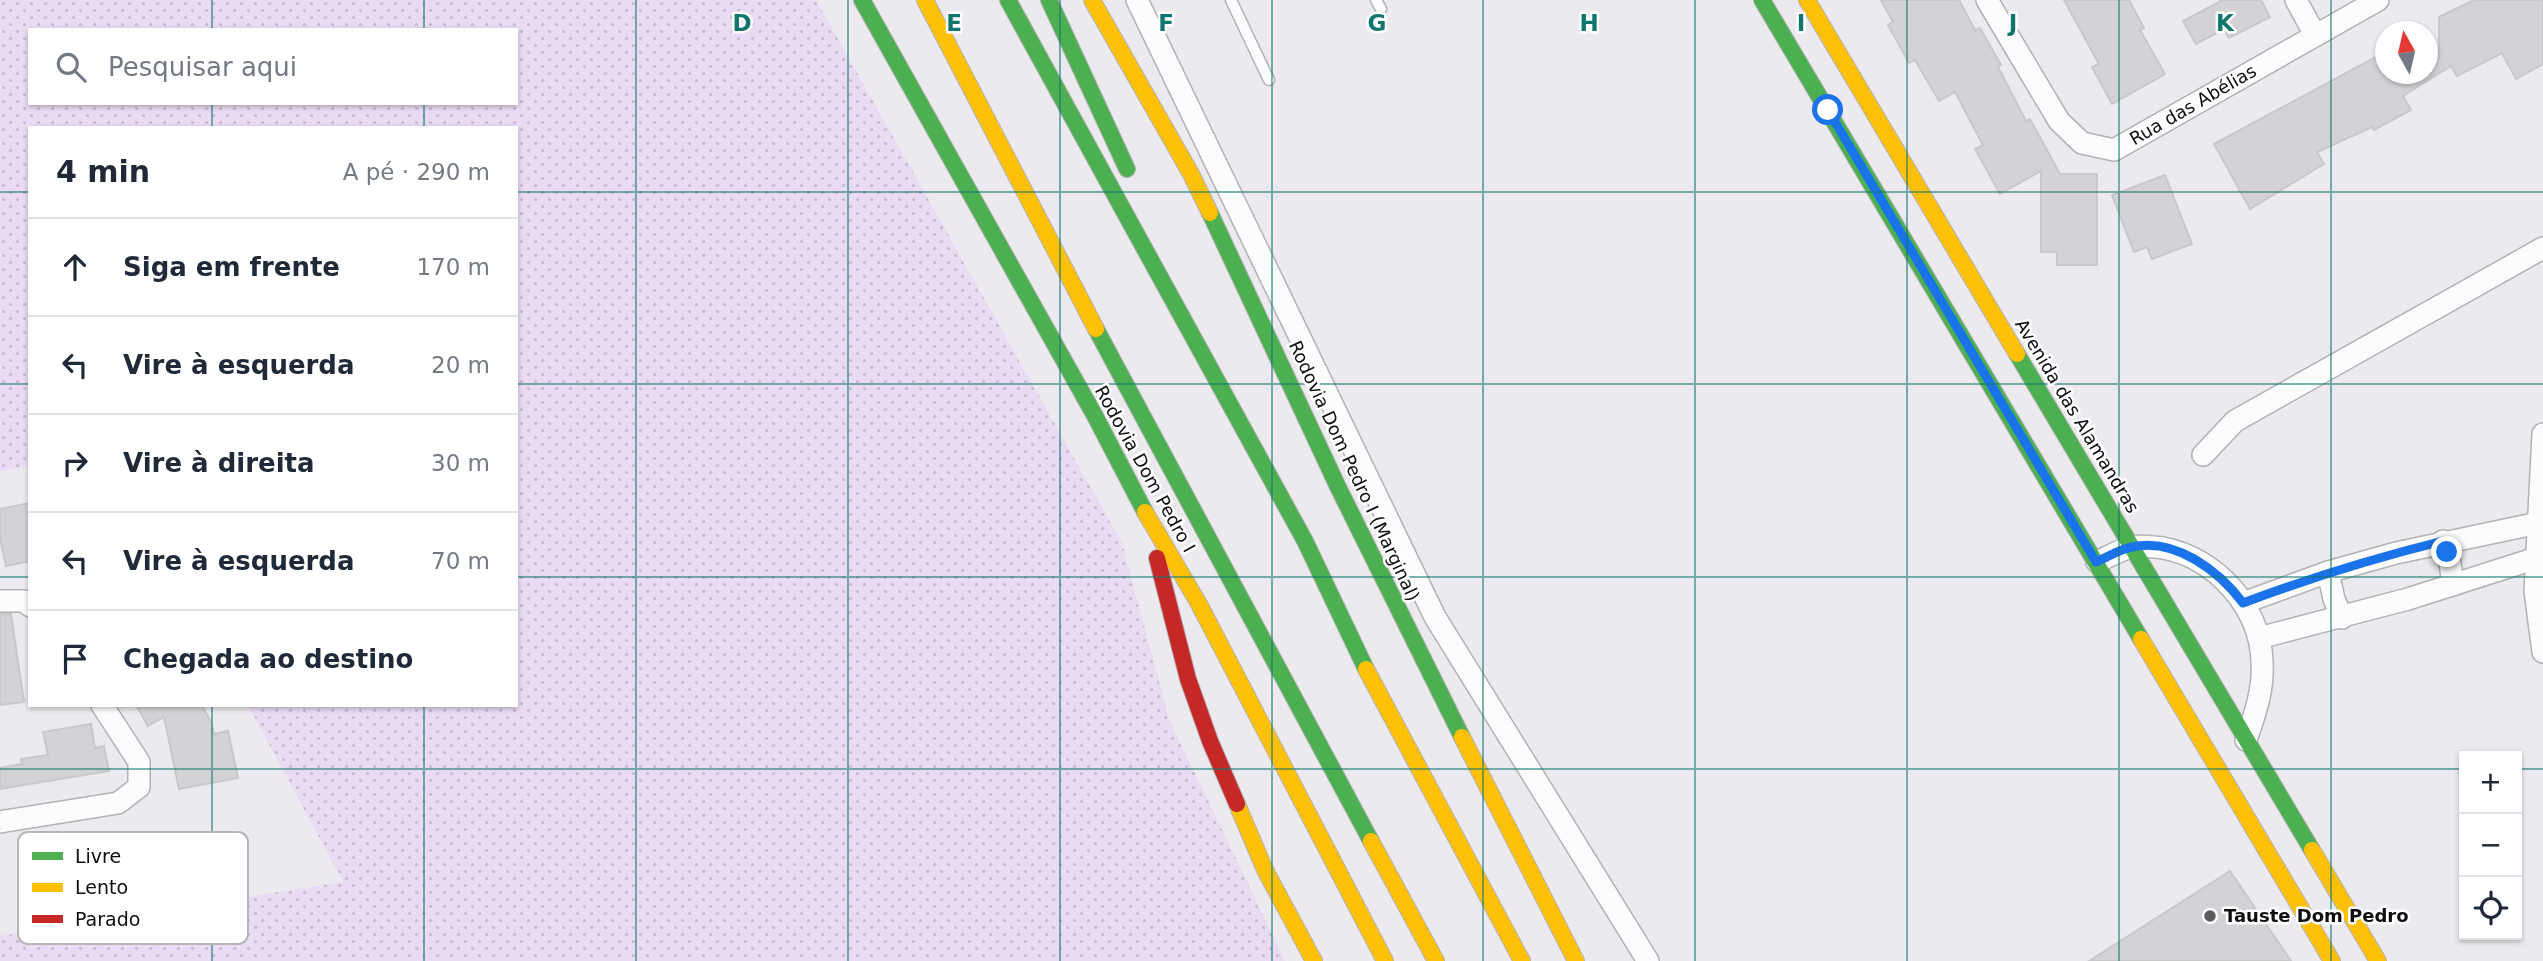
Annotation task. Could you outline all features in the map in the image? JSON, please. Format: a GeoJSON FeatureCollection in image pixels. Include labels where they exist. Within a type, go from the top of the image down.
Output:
{"type":"FeatureCollection","features":[{"type":"Feature","properties":{"kind":"main road","name":"Rodovia Dom Pedro I"},"geometry":{"type":"LineString","coordinates":[[862,0],[1095,416],[1145,512],[1199,604],[1385,961]]}},
{"type":"Feature","properties":{"kind":"main road"},"geometry":{"type":"LineString","coordinates":[[918,0],[952,51]]}},
{"type":"Feature","properties":{"kind":"main road","name":"Rodovia Dom Pedro I"},"geometry":{"type":"LineString","coordinates":[[925,0],[1090,316],[1436,961]]}},
{"type":"Feature","properties":{"kind":"main road"},"geometry":{"type":"LineString","coordinates":[[1008,0],[1305,541],[1379,695],[1522,961]]}},
{"type":"Feature","properties":{"kind":"main road"},"geometry":{"type":"LineString","coordinates":[[1049,0],[1135,187]]}},
{"type":"Feature","properties":{"kind":"main road","name":"Rodovia Dom Pedro I (Marginal)"},"geometry":{"type":"LineString","coordinates":[[1093,0],[1191,174],[1338,487],[1576,961]]}},
{"type":"Feature","properties":{"kind":"main road"},"geometry":{"type":"LineString","coordinates":[[1762,0],[1840,108],[2096,562],[2332,961]]}},
{"type":"Feature","properties":{"kind":"main road","name":"Avenida das Alamandras"},"geometry":{"type":"LineString","coordinates":[[1807,0],[2378,961]]}},
{"type":"Feature","properties":{"kind":"main road"},"geometry":{"type":"LineString","coordinates":[[1840,108],[1861,91]]}},
{"type":"Feature","properties":{"kind":"main road"},"geometry":{"type":"LineString","coordinates":[[1170,263],[1264,466]]}},
{"type":"Feature","properties":{"kind":"main road"},"geometry":{"type":"LineString","coordinates":[[1145,512],[1188,679],[1210,741],[1265,870],[1314,961]]}},
{"type":"Feature","properties":{"kind":"main road"},"geometry":{"type":"LineString","coordinates":[[1449,711],[1540,855]]}},
{"type":"Feature","properties":{"kind":"street"},"geometry":{"type":"LineString","coordinates":[[1137,0],[1435,617],[1648,961]]}},
{"type":"Feature","properties":{"kind":"street","name":"Rua das Abélias"},"geometry":{"type":"LineString","coordinates":[[1987,0],[2059,121],[2082,143],[2114,150],[2378,0]]}},
{"type":"Feature","properties":{"kind":"street"},"geometry":{"type":"LineString","coordinates":[[2296,0],[2315,35]]}},
{"type":"Feature","properties":{"kind":"street"},"geometry":{"type":"LineString","coordinates":[[2203,456],[2235,421],[2543,248]]}},
{"type":"Feature","properties":{"kind":"street"},"geometry":{"type":"LineString","coordinates":[[2543,434],[2540,557],[2535,591],[2543,652]]}},
{"type":"Feature","properties":{"kind":"street"},"geometry":{"type":"LineString","coordinates":[[2243,603],[2328,572],[2443,541],[2540,523]]}},
{"type":"Feature","properties":{"kind":"street"},"geometry":{"type":"LineString","coordinates":[[2443,541],[2453,585]]}},
{"type":"Feature","properties":{"kind":"street"},"geometry":{"type":"LineString","coordinates":[[2096,562],[2132,547],[2151,546],[2187,555],[2219,575],[2243,603],[2259,638],[2263,678],[2260,698],[2246,740]]}},
{"type":"Feature","properties":{"kind":"street"},"geometry":{"type":"LineString","coordinates":[[2259,638],[2342,618],[2540,557]]}},
{"type":"Feature","properties":{"kind":"street"},"geometry":{"type":"LineString","coordinates":[[2328,572],[2334,599],[2342,618]]}},
{"type":"Feature","properties":{"kind":"street"},"geometry":{"type":"LineString","coordinates":[[0,601],[24,601],[28,604]]}},
{"type":"Feature","properties":{"kind":"street"},"geometry":{"type":"LineString","coordinates":[[0,822],[118,803],[139,787],[139,762],[103,707]]}},
{"type":"Feature","properties":{"kind":"lane"},"geometry":{"type":"LineString","coordinates":[[1231,0],[1269,80]]}},
{"type":"Feature","properties":{"kind":"shaded area"},"geometry":{"type":"Polygon","coordinates":[[[0,0],[816,0],[1122,543],[1169,719],[1285,961],[0,961],[0,936],[18,933],[18,944],[248,944],[248,897],[343,882],[249,707],[518,707],[518,126],[28,126],[28,466],[0,471],[0,0]]]}},
{"type":"Feature","properties":{"kind":"building"},"geometry":{"type":"Polygon","coordinates":[[[1881,0],[1959,0],[1975,30],[1980,28],[2001,65],[1998,67],[2026,121],[2030,119],[2060,174],[2097,174],[2097,265],[2057,265],[2057,252],[2041,252],[2041,171],[2000,194],[1975,149],[1983,145],[1955,92],[1939,101],[1915,60],[1909,63],[1888,25],[1893,22],[1881,0]]]}},
{"type":"Feature","properties":{"kind":"building"},"geometry":{"type":"Polygon","coordinates":[[[2064,0],[2129,0],[2144,28],[2140,30],[2165,74],[2112,104],[2092,67],[2099,64],[2064,0]]]}},
{"type":"Feature","properties":{"kind":"building"},"geometry":{"type":"Polygon","coordinates":[[[2223,0],[2261,0],[2270,17],[2229,38],[2224,29],[2196,44],[2183,21],[2223,0]]]}},
{"type":"Feature","properties":{"kind":"building"},"geometry":{"type":"Polygon","coordinates":[[[2474,0],[2543,0],[2543,64],[2516,79],[2502,53],[2457,76],[2451,66],[2438,74],[2439,17],[2474,0]]]}},
{"type":"Feature","properties":{"kind":"building"},"geometry":{"type":"Polygon","coordinates":[[[2375,57],[2375,84],[2422,84],[2403,96],[2411,110],[2374,130],[2372,127],[2317,152],[2324,164],[2250,209],[2214,144],[2375,57]]]}},
{"type":"Feature","properties":{"kind":"building"},"geometry":{"type":"Polygon","coordinates":[[[2165,175],[2192,244],[2152,259],[2147,247],[2134,252],[2112,195],[2165,175]]]}},
{"type":"Feature","properties":{"kind":"building"},"geometry":{"type":"Polygon","coordinates":[[[28,503],[28,561],[6,566],[0,539],[0,509],[28,503]]]}},
{"type":"Feature","properties":{"kind":"building"},"geometry":{"type":"Polygon","coordinates":[[[0,614],[11,614],[24,702],[0,705],[0,614]]]}},
{"type":"Feature","properties":{"kind":"building"},"geometry":{"type":"Polygon","coordinates":[[[137,707],[203,707],[214,734],[228,731],[238,778],[179,789],[164,717],[148,726],[137,707]]]}},
{"type":"Feature","properties":{"kind":"building"},"geometry":{"type":"Polygon","coordinates":[[[91,724],[95,748],[104,746],[109,771],[0,789],[0,768],[22,764],[21,759],[48,755],[43,732],[91,724]]]}},
{"type":"Feature","properties":{"kind":"building","name":"Tauste Dom Pedro"},"geometry":{"type":"Polygon","coordinates":[[[2230,871],[2291,961],[2089,961],[2230,871]]]}},
{"type":"Feature","properties":{"kind":"traffic: fast"},"geometry":{"type":"LineString","coordinates":[[862,0],[1095,416],[1145,512]]}},
{"type":"Feature","properties":{"kind":"traffic: fast"},"geometry":{"type":"LineString","coordinates":[[1008,0],[1305,541],[1366,669]]}},
{"type":"Feature","properties":{"kind":"traffic: fast"},"geometry":{"type":"LineString","coordinates":[[1049,0],[1127,169]]}},
{"type":"Feature","properties":{"kind":"traffic: fast"},"geometry":{"type":"LineString","coordinates":[[1762,0],[2141,639]]}},
{"type":"Feature","properties":{"kind":"traffic: fast"},"geometry":{"type":"LineString","coordinates":[[1210,213],[1338,487],[1462,737]]}},
{"type":"Feature","properties":{"kind":"traffic: fast"},"geometry":{"type":"LineString","coordinates":[[1096,329],[1371,841]]}},
{"type":"Feature","properties":{"kind":"traffic: fast"},"geometry":{"type":"LineString","coordinates":[[2017,354],[2312,850]]}},
{"type":"Feature","properties":{"kind":"traffic: slow"},"geometry":{"type":"LineString","coordinates":[[925,0],[1096,329]]}},
{"type":"Feature","properties":{"kind":"traffic: slow"},"geometry":{"type":"LineString","coordinates":[[1092,0],[1191,174],[1210,213]]}},
{"type":"Feature","properties":{"kind":"traffic: slow"},"geometry":{"type":"LineString","coordinates":[[1807,0],[2017,354]]}},
{"type":"Feature","properties":{"kind":"traffic: slow"},"geometry":{"type":"LineString","coordinates":[[1145,512],[1199,604],[1385,961]]}},
{"type":"Feature","properties":{"kind":"traffic: slow"},"geometry":{"type":"LineString","coordinates":[[2141,639],[2332,961]]}},
{"type":"Feature","properties":{"kind":"traffic: slow"},"geometry":{"type":"LineString","coordinates":[[1366,669],[1522,961]]}},
{"type":"Feature","properties":{"kind":"traffic: slow"},"geometry":{"type":"LineString","coordinates":[[1462,737],[1576,961]]}},
{"type":"Feature","properties":{"kind":"traffic: slow"},"geometry":{"type":"LineString","coordinates":[[1237,804],[1265,870],[1314,961]]}},
{"type":"Feature","properties":{"kind":"traffic: slow"},"geometry":{"type":"LineString","coordinates":[[1371,841],[1436,961]]}},
{"type":"Feature","properties":{"kind":"traffic: slow"},"geometry":{"type":"LineString","coordinates":[[2312,850],[2378,961]]}},
{"type":"Feature","properties":{"kind":"traffic: jam"},"geometry":{"type":"LineString","coordinates":[[1157,558],[1188,679],[1210,741],[1237,804]]}},
{"type":"Feature","properties":{"kind":"place","name":"Tauste Dom Pedro"},"geometry":{"type":"Point","coordinates":[2210,916]}},
{"type":"Feature","properties":{"kind":"route"},"geometry":{"type":"LineString","coordinates":[[1828,110],[2096,562],[2132,547],[2151,546],[2187,555],[2219,575],[2243,603],[2328,572],[2443,541],[2447,552]]}}]}
